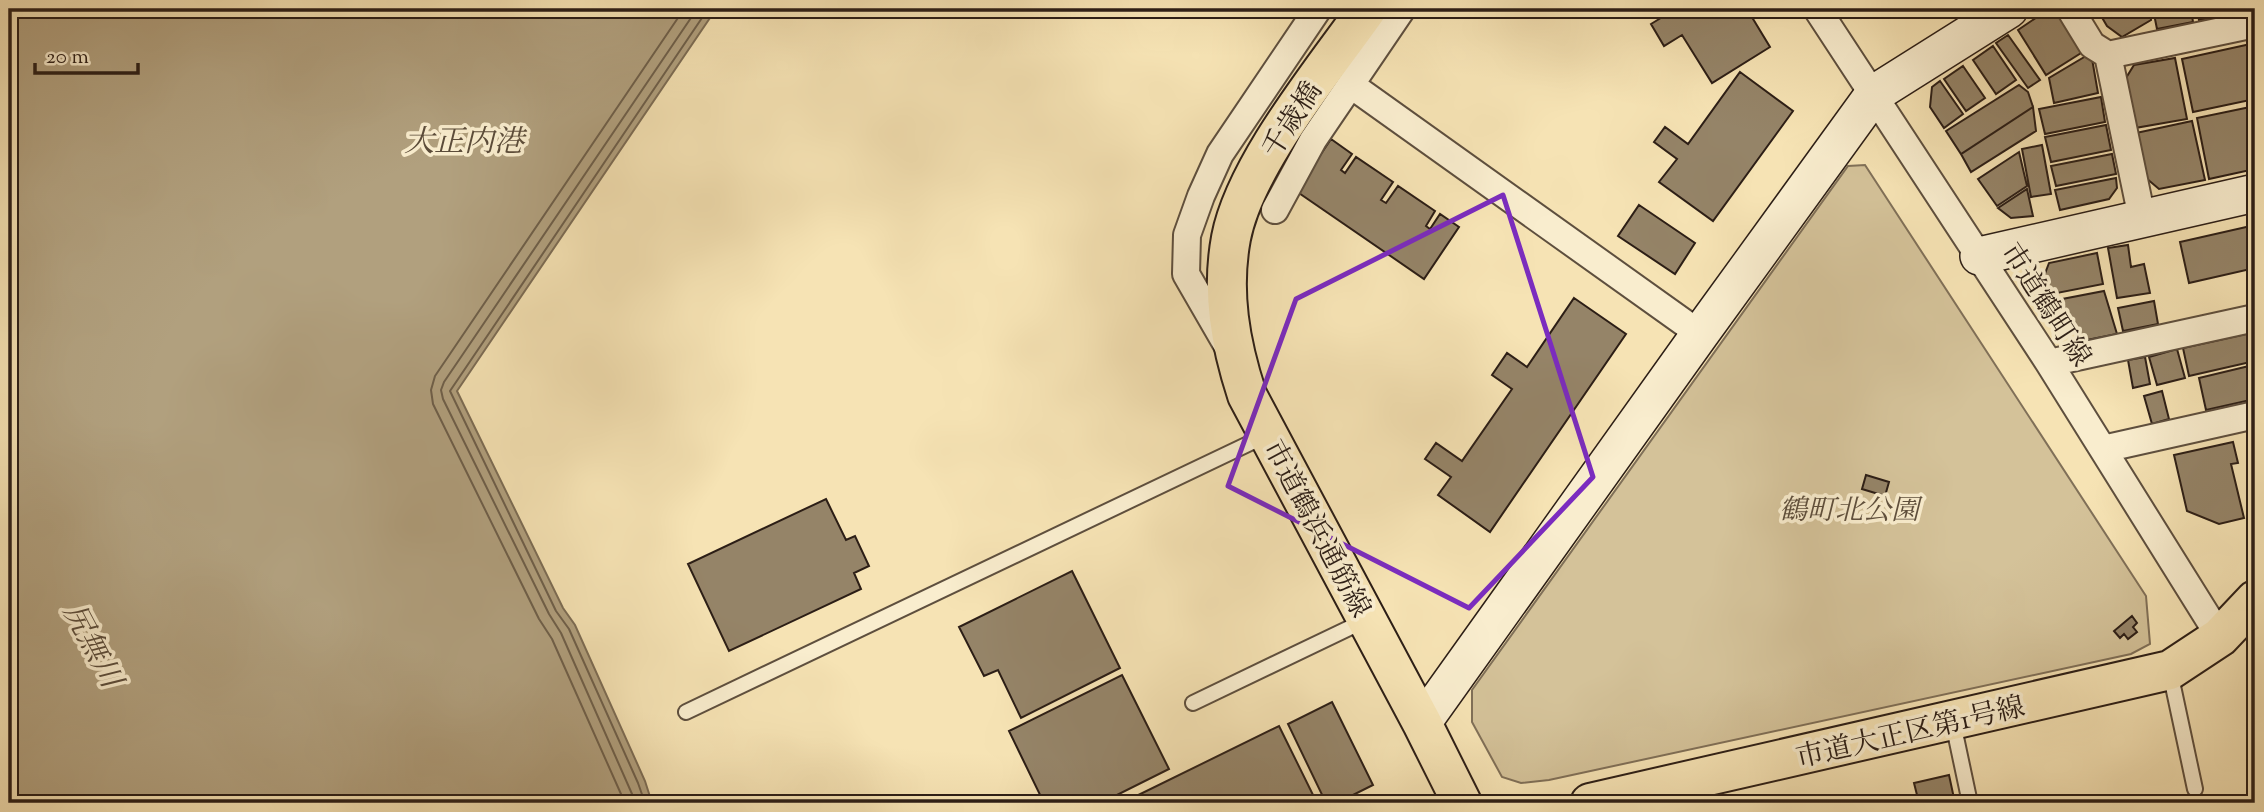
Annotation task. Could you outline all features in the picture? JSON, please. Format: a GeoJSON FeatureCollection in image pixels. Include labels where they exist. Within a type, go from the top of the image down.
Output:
{"type":"FeatureCollection","features":[{"type":"Feature","properties":{"kind":"main road","name":"千歳橋"},"geometry":{"type":"LineString","coordinates":[[1231,238],[1236,219],[1254,179],[1283,127],[1367,9]]}},
{"type":"Feature","properties":{"kind":"main road","name":"市道鶴浜通筋線"},"geometry":{"type":"LineString","coordinates":[[1231,238],[1227,319],[1235,358],[1247,395],[1462,803]]}},
{"type":"Feature","properties":{"kind":"main road","name":"市道大正区第1号線"},"geometry":{"type":"LineString","coordinates":[[1590,803],[2170,670],[2237,633],[2255,600]]}},
{"type":"Feature","properties":{"kind":"street"},"geometry":{"type":"LineString","coordinates":[[1235,358],[1186,274],[1188,235],[1201,196],[1220,154],[1318,9]]}},
{"type":"Feature","properties":{"kind":"street"},"geometry":{"type":"LineString","coordinates":[[1275,210],[1313,140],[1402,9]]}},
{"type":"Feature","properties":{"kind":"street","name":"市道鶴町線"},"geometry":{"type":"LineString","coordinates":[[1817,9],[2103,449],[2237,633]]}},
{"type":"Feature","properties":{"kind":"street"},"geometry":{"type":"LineString","coordinates":[[1422,723],[1874,94],[2009,9]]}},
{"type":"Feature","properties":{"kind":"street"},"geometry":{"type":"LineString","coordinates":[[2070,9],[2092,45],[2108,55],[2255,24]]}},
{"type":"Feature","properties":{"kind":"street"},"geometry":{"type":"LineString","coordinates":[[2108,55],[2142,218]]}},
{"type":"Feature","properties":{"kind":"street"},"geometry":{"type":"LineString","coordinates":[[1351,85],[1700,334]]}},
{"type":"Feature","properties":{"kind":"street"},"geometry":{"type":"LineString","coordinates":[[1979,256],[2255,193]]}},
{"type":"Feature","properties":{"kind":"street"},"geometry":{"type":"LineString","coordinates":[[2049,363],[2255,318]]}},
{"type":"Feature","properties":{"kind":"street"},"geometry":{"type":"LineString","coordinates":[[2103,449],[2255,415]]}},
{"type":"Feature","properties":{"kind":"lane"},"geometry":{"type":"LineString","coordinates":[[685,712],[1268,435]]}},
{"type":"Feature","properties":{"kind":"lane"},"geometry":{"type":"LineString","coordinates":[[1193,703],[1367,619]]}},
{"type":"Feature","properties":{"kind":"lane"},"geometry":{"type":"LineString","coordinates":[[2170,670],[2195,789]]}},
{"type":"Feature","properties":{"kind":"lane"},"geometry":{"type":"LineString","coordinates":[[1952,722],[1970,803]]}},
{"type":"Feature","properties":{"kind":"highlighted area"},"geometry":{"type":"Polygon","coordinates":[[[1503,195],[1593,477],[1469,608],[1228,486],[1296,299],[1503,195]]]}},
{"type":"Feature","properties":{"kind":"green space","name":"鶴町北公園"},"geometry":{"type":"Polygon","coordinates":[[[1865,165],[2146,596],[2150,644],[2131,654],[1549,780],[1521,783],[1502,777],[1472,722],[1472,690],[1848,166],[1865,165]]]}},
{"type":"Feature","properties":{"kind":"water"},"geometry":{"type":"Polygon","coordinates":[[[9,9],[716,9],[457,391],[563,608],[575,625],[645,781],[652,803],[9,803],[9,9]]]}},
{"type":"Feature","properties":{"kind":"building"},"geometry":{"type":"Polygon","coordinates":[[[1667,9],[1747,9],[1770,47],[1712,83],[1682,35],[1664,46],[1651,24],[1669,13],[1667,9]]]}},
{"type":"Feature","properties":{"kind":"building"},"geometry":{"type":"Polygon","coordinates":[[[2097,9],[2150,9],[2151,20],[2122,37],[2107,26],[2097,9]]]}},
{"type":"Feature","properties":{"kind":"building"},"geometry":{"type":"Polygon","coordinates":[[[2153,9],[2191,9],[2193,22],[2157,29],[2153,9]]]}},
{"type":"Feature","properties":{"kind":"building"},"geometry":{"type":"Polygon","coordinates":[[[2197,9],[2222,9],[2223,15],[2199,20],[2197,9]]]}},
{"type":"Feature","properties":{"kind":"building"},"geometry":{"type":"Polygon","coordinates":[[[2222,9],[2247,9],[2247,11],[2223,15],[2222,9]]]}},
{"type":"Feature","properties":{"kind":"building"},"geometry":{"type":"Polygon","coordinates":[[[2043,13],[2067,14],[2089,48],[2046,75],[2018,30],[2043,13]]]}},
{"type":"Feature","properties":{"kind":"building"},"geometry":{"type":"Polygon","coordinates":[[[2008,35],[2040,80],[2028,88],[1996,43],[2008,35]]]}},
{"type":"Feature","properties":{"kind":"building"},"geometry":{"type":"Polygon","coordinates":[[[2255,43],[2255,99],[2193,112],[2182,59],[2255,43]]]}},
{"type":"Feature","properties":{"kind":"building"},"geometry":{"type":"Polygon","coordinates":[[[1993,46],[2016,80],[1996,94],[1973,60],[1993,46]]]}},
{"type":"Feature","properties":{"kind":"building"},"geometry":{"type":"Polygon","coordinates":[[[2091,53],[2098,93],[2054,103],[2049,78],[2091,53]]]}},
{"type":"Feature","properties":{"kind":"building"},"geometry":{"type":"Polygon","coordinates":[[[2175,58],[2187,119],[2135,128],[2126,78],[2134,65],[2175,58]]]}},
{"type":"Feature","properties":{"kind":"building"},"geometry":{"type":"Polygon","coordinates":[[[1963,66],[1985,98],[1966,111],[1944,79],[1963,66]]]}},
{"type":"Feature","properties":{"kind":"building"},"geometry":{"type":"Polygon","coordinates":[[[1740,72],[1793,111],[1713,221],[1659,182],[1677,159],[1654,142],[1665,127],[1688,144],[1740,72]]]}},
{"type":"Feature","properties":{"kind":"building"},"geometry":{"type":"Polygon","coordinates":[[[1940,81],[1963,114],[1944,128],[1930,107],[1932,87],[1940,81]]]}},
{"type":"Feature","properties":{"kind":"building"},"geometry":{"type":"Polygon","coordinates":[[[2019,85],[2028,92],[2033,107],[1961,154],[1946,131],[2019,85]]]}},
{"type":"Feature","properties":{"kind":"building"},"geometry":{"type":"Polygon","coordinates":[[[2101,97],[2105,122],[2045,134],[2039,109],[2101,97]]]}},
{"type":"Feature","properties":{"kind":"building"},"geometry":{"type":"Polygon","coordinates":[[[2255,106],[2255,169],[2209,179],[2197,118],[2255,106]]]}},
{"type":"Feature","properties":{"kind":"building"},"geometry":{"type":"Polygon","coordinates":[[[2033,107],[2036,131],[1971,172],[1961,154],[2033,107]]]}},
{"type":"Feature","properties":{"kind":"building"},"geometry":{"type":"Polygon","coordinates":[[[2192,121],[2205,180],[2159,189],[2146,178],[2136,133],[2192,121]]]}},
{"type":"Feature","properties":{"kind":"building"},"geometry":{"type":"Polygon","coordinates":[[[2106,125],[2111,150],[2051,162],[2045,137],[2106,125]]]}},
{"type":"Feature","properties":{"kind":"building"},"geometry":{"type":"Polygon","coordinates":[[[1331,139],[1352,154],[1341,170],[1345,173],[1356,157],[1393,182],[1381,200],[1386,203],[1398,186],[1435,211],[1426,226],[1430,229],[1440,214],[1459,227],[1424,279],[1296,191],[1331,139]]]}},
{"type":"Feature","properties":{"kind":"building"},"geometry":{"type":"Polygon","coordinates":[[[2042,145],[2051,194],[2031,197],[2022,149],[2042,145]]]}},
{"type":"Feature","properties":{"kind":"building"},"geometry":{"type":"Polygon","coordinates":[[[2019,152],[2027,186],[1997,206],[1978,179],[2019,152]]]}},
{"type":"Feature","properties":{"kind":"building"},"geometry":{"type":"Polygon","coordinates":[[[2112,154],[2116,174],[2056,186],[2051,166],[2112,154]]]}},
{"type":"Feature","properties":{"kind":"building"},"geometry":{"type":"Polygon","coordinates":[[[2116,178],[2117,188],[2109,199],[2060,210],[2055,190],[2116,178]]]}},
{"type":"Feature","properties":{"kind":"building"},"geometry":{"type":"Polygon","coordinates":[[[2027,189],[2033,216],[2011,218],[1998,208],[2027,189]]]}},
{"type":"Feature","properties":{"kind":"building"},"geometry":{"type":"Polygon","coordinates":[[[1639,205],[1695,243],[1675,274],[1618,236],[1639,205]]]}},
{"type":"Feature","properties":{"kind":"building"},"geometry":{"type":"Polygon","coordinates":[[[2255,225],[2255,268],[2189,283],[2180,242],[2255,225]]]}},
{"type":"Feature","properties":{"kind":"building"},"geometry":{"type":"Polygon","coordinates":[[[2128,245],[2131,267],[2144,264],[2150,293],[2117,298],[2108,248],[2128,245]]]}},
{"type":"Feature","properties":{"kind":"building"},"geometry":{"type":"Polygon","coordinates":[[[2097,253],[2103,284],[2052,294],[2043,279],[2049,263],[2097,253]]]}},
{"type":"Feature","properties":{"kind":"building"},"geometry":{"type":"Polygon","coordinates":[[[2104,291],[2117,334],[2082,341],[2057,300],[2104,291]]]}},
{"type":"Feature","properties":{"kind":"building"},"geometry":{"type":"Polygon","coordinates":[[[1574,298],[1626,334],[1490,532],[1438,495],[1451,477],[1425,459],[1436,443],[1462,461],[1512,389],[1492,375],[1507,353],[1527,367],[1574,298]]]}},
{"type":"Feature","properties":{"kind":"building"},"geometry":{"type":"Polygon","coordinates":[[[2154,301],[2158,324],[2123,331],[2118,308],[2154,301]]]}},
{"type":"Feature","properties":{"kind":"building"},"geometry":{"type":"Polygon","coordinates":[[[2255,332],[2255,361],[2189,376],[2183,348],[2255,332]]]}},
{"type":"Feature","properties":{"kind":"building"},"geometry":{"type":"Polygon","coordinates":[[[2177,349],[2185,378],[2157,385],[2149,357],[2177,349]]]}},
{"type":"Feature","properties":{"kind":"building"},"geometry":{"type":"Polygon","coordinates":[[[2145,357],[2150,384],[2133,388],[2128,360],[2145,357]]]}},
{"type":"Feature","properties":{"kind":"building"},"geometry":{"type":"Polygon","coordinates":[[[2249,366],[2255,399],[2206,410],[2199,378],[2249,366]]]}},
{"type":"Feature","properties":{"kind":"building"},"geometry":{"type":"Polygon","coordinates":[[[2162,391],[2169,419],[2152,424],[2144,396],[2162,391]]]}},
{"type":"Feature","properties":{"kind":"building"},"geometry":{"type":"Polygon","coordinates":[[[2233,442],[2238,463],[2231,464],[2244,518],[2219,524],[2187,511],[2174,455],[2233,442]]]}},
{"type":"Feature","properties":{"kind":"building"},"geometry":{"type":"Polygon","coordinates":[[[1866,475],[1889,482],[1885,496],[1862,489],[1866,475]]]}},
{"type":"Feature","properties":{"kind":"building"},"geometry":{"type":"Polygon","coordinates":[[[826,499],[846,540],[855,536],[869,566],[854,573],[861,589],[729,651],[688,564],[826,499]]]}},
{"type":"Feature","properties":{"kind":"building"},"geometry":{"type":"Polygon","coordinates":[[[1072,571],[1120,668],[1021,718],[998,670],[984,676],[959,627],[1072,571]]]}},
{"type":"Feature","properties":{"kind":"building"},"geometry":{"type":"Polygon","coordinates":[[[2132,616],[2137,623],[2133,627],[2137,632],[2128,639],[2124,634],[2120,638],[2114,631],[2132,616]]]}},
{"type":"Feature","properties":{"kind":"building"},"geometry":{"type":"Polygon","coordinates":[[[1122,675],[1169,769],[1101,803],[1044,803],[1009,731],[1122,675]]]}},
{"type":"Feature","properties":{"kind":"building"},"geometry":{"type":"Polygon","coordinates":[[[1332,702],[1373,785],[1337,803],[1326,803],[1288,724],[1332,702]]]}},
{"type":"Feature","properties":{"kind":"building"},"geometry":{"type":"Polygon","coordinates":[[[1279,726],[1317,803],[1122,803],[1279,726]]]}},
{"type":"Feature","properties":{"kind":"building"},"geometry":{"type":"Polygon","coordinates":[[[1949,775],[1955,803],[1919,803],[1914,783],[1949,775]]]}},
{"type":"Feature","properties":{"kind":"water label","name":"大正内港"},"geometry":{"type":"Point","coordinates":[464,141]}},
{"type":"Feature","properties":{"kind":"water label","name":"尻無川"},"geometry":{"type":"Point","coordinates":[93,645]}}]}
